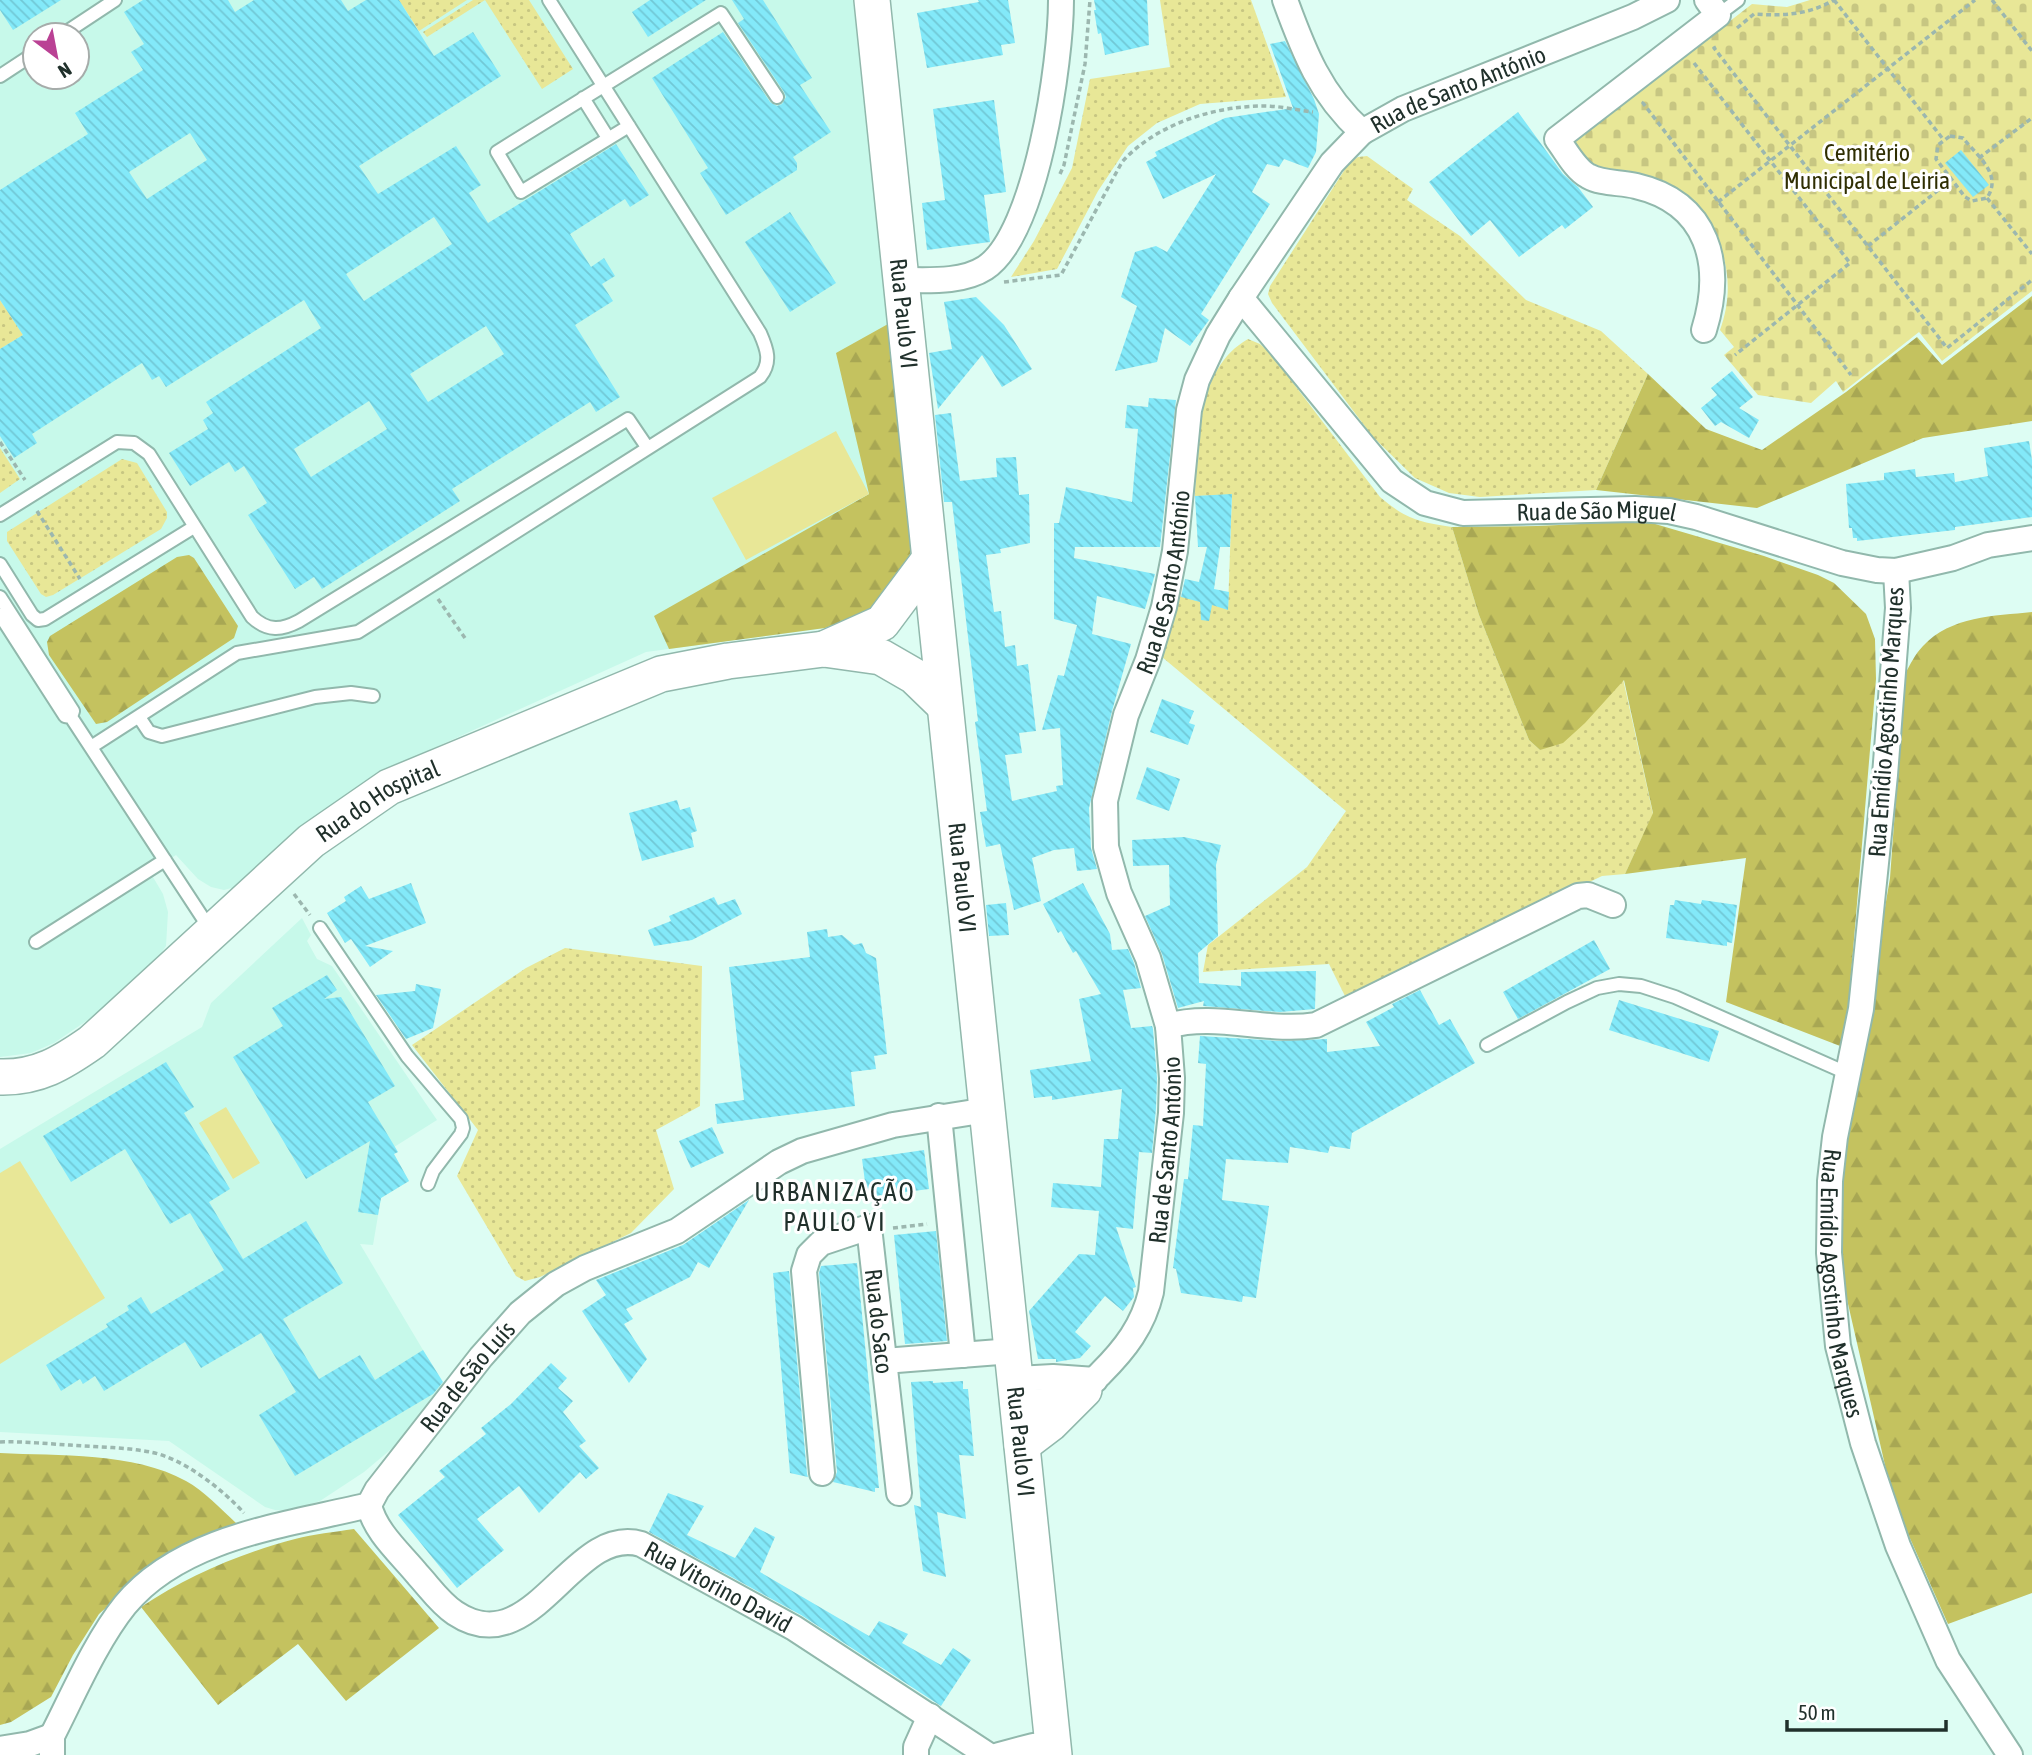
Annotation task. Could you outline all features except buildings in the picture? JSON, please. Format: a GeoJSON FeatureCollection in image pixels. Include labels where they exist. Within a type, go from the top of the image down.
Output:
{"type":"FeatureCollection","features":[{"type":"Feature","properties":{"kind":"main road","name":"Rua Paulo VI"},"geometry":{"type":"LineString","coordinates":[[872,0],[1054,1750]]}},
{"type":"Feature","properties":{"kind":"main road","name":"Rua do Hospital"},"geometry":{"type":"LineString","coordinates":[[824,649],[882,623],[929,560]]}},
{"type":"Feature","properties":{"kind":"main road"},"geometry":{"type":"LineString","coordinates":[[882,623],[937,633]]}},
{"type":"Feature","properties":{"kind":"main road","name":"Rua do Hospital"},"geometry":{"type":"LineString","coordinates":[[881,657],[917,645],[937,633]]}},
{"type":"Feature","properties":{"kind":"main road","name":"Rua do Hospital"},"geometry":{"type":"LineString","coordinates":[[0,1077],[34,1075],[74,1055],[141,999],[311,841],[389,787],[641,682],[684,668],[824,649],[881,657],[914,676],[944,705]]}},
{"type":"Feature","properties":{"kind":"main road"},"geometry":{"type":"LineString","coordinates":[[1022,1445],[1059,1417],[1090,1385]]}},
{"type":"Feature","properties":{"kind":"street"},"geometry":{"type":"LineString","coordinates":[[901,280],[949,279],[970,275],[995,261],[1004,248],[1023,209],[1047,131],[1061,21],[1061,0]]}},
{"type":"Feature","properties":{"kind":"street"},"geometry":{"type":"LineString","coordinates":[[1285,0],[1313,71],[1339,109],[1362,132]]}},
{"type":"Feature","properties":{"kind":"street","name":"Rua de Santo António"},"geometry":{"type":"LineString","coordinates":[[1090,1385],[1125,1349],[1146,1313],[1151,1292],[1171,1113],[1172,1078],[1168,1026],[1148,958],[1119,893],[1106,847],[1105,801],[1126,715],[1148,660],[1164,607],[1175,551],[1189,410],[1197,380],[1241,298],[1332,163],[1362,132],[1403,109],[1633,17],[1667,0]]}},
{"type":"Feature","properties":{"kind":"street"},"geometry":{"type":"LineString","coordinates":[[1704,330],[1712,302],[1713,270],[1704,237],[1696,225],[1673,201],[1657,192],[1590,177],[1581,172],[1557,139],[1720,15]]}},
{"type":"Feature","properties":{"kind":"street","name":"Rua de São Miguel"},"geometry":{"type":"LineString","coordinates":[[1241,298],[1392,481],[1425,503],[1445,510],[1484,514],[1635,509],[1669,511],[1858,568],[1896,571],[1953,558],[1987,545],[2032,538]]}},
{"type":"Feature","properties":{"kind":"street","name":"Rua Emídio Agostinho Marques"},"geometry":{"type":"LineString","coordinates":[[1896,571],[1898,608],[1885,775],[1861,1009],[1835,1137],[1830,1181],[1829,1253],[1838,1346],[1863,1443],[1898,1546],[1948,1660],[2010,1755]]}},
{"type":"Feature","properties":{"kind":"street"},"geometry":{"type":"LineString","coordinates":[[1168,1026],[1183,1021],[1276,1027],[1317,1025],[1578,896],[1588,895],[1613,905]]}},
{"type":"Feature","properties":{"kind":"street","name":"Rua de São Luís"},"geometry":{"type":"LineString","coordinates":[[369,1505],[377,1490],[473,1367],[531,1302],[563,1280],[585,1268],[677,1231],[779,1162],[802,1151],[876,1129],[939,1116],[987,1110]]}},
{"type":"Feature","properties":{"kind":"street"},"geometry":{"type":"LineString","coordinates":[[939,1116],[963,1355]]}},
{"type":"Feature","properties":{"kind":"street","name":"Rua do Saco"},"geometry":{"type":"LineString","coordinates":[[822,1473],[804,1271],[808,1255],[821,1242],[869,1227],[899,1493]]}},
{"type":"Feature","properties":{"kind":"street"},"geometry":{"type":"LineString","coordinates":[[884,1361],[963,1355],[1064,1398],[1090,1385]]}},
{"type":"Feature","properties":{"kind":"street"},"geometry":{"type":"LineString","coordinates":[[0,1749],[30,1744],[52,1746],[109,1628],[126,1604],[151,1580],[184,1559],[221,1542],[259,1530],[369,1505]]}},
{"type":"Feature","properties":{"kind":"street","name":"Rua Vitorino David"},"geometry":{"type":"LineString","coordinates":[[369,1505],[375,1522],[442,1603],[457,1615],[474,1622],[489,1625],[519,1616],[533,1608],[596,1552],[616,1543],[629,1541],[641,1544],[794,1628],[988,1755]]}},
{"type":"Feature","properties":{"kind":"street"},"geometry":{"type":"LineString","coordinates":[[916,1755],[916,1747],[929,1716]]}},
{"type":"Feature","properties":{"kind":"street"},"geometry":{"type":"LineString","coordinates":[[999,1755],[1033,1746],[1054,1750]]}},
{"type":"Feature","properties":{"kind":"lane"},"geometry":{"type":"LineString","coordinates":[[83,21],[115,0]]}},
{"type":"Feature","properties":{"kind":"lane"},"geometry":{"type":"LineString","coordinates":[[91,747],[237,653],[358,632],[760,377],[768,362],[760,333],[549,0]]}},
{"type":"Feature","properties":{"kind":"lane"},"geometry":{"type":"LineString","coordinates":[[1720,15],[1738,0]]}},
{"type":"Feature","properties":{"kind":"lane"},"geometry":{"type":"LineString","coordinates":[[629,126],[521,191],[497,152],[722,13],[778,97]]}},
{"type":"Feature","properties":{"kind":"lane"},"geometry":{"type":"LineString","coordinates":[[0,76],[21,62]]}},
{"type":"Feature","properties":{"kind":"lane"},"geometry":{"type":"LineString","coordinates":[[583,98],[608,138]]}},
{"type":"Feature","properties":{"kind":"lane"},"geometry":{"type":"LineString","coordinates":[[0,514],[117,442],[143,447],[252,617],[265,626],[279,629],[299,621],[628,419],[647,447]]}},
{"type":"Feature","properties":{"kind":"lane"},"geometry":{"type":"LineString","coordinates":[[0,564],[32,615],[38,620],[46,619],[194,527]]}},
{"type":"Feature","properties":{"kind":"lane"},"geometry":{"type":"LineString","coordinates":[[0,597],[74,711],[71,717]]}},
{"type":"Feature","properties":{"kind":"lane"},"geometry":{"type":"LineString","coordinates":[[0,615],[65,716],[71,717],[212,932]]}},
{"type":"Feature","properties":{"kind":"lane"},"geometry":{"type":"LineString","coordinates":[[139,717],[149,732],[162,736],[315,697],[351,693],[373,696]]}},
{"type":"Feature","properties":{"kind":"lane"},"geometry":{"type":"LineString","coordinates":[[36,942],[165,860]]}},
{"type":"Feature","properties":{"kind":"lane"},"geometry":{"type":"LineString","coordinates":[[320,928],[407,1056],[461,1119],[461,1134],[433,1171],[428,1184]]}},
{"type":"Feature","properties":{"kind":"lane"},"geometry":{"type":"LineString","coordinates":[[1487,1045],[1577,997],[1597,988],[1619,984],[1641,986],[1675,997],[1849,1074]]}},
{"type":"Feature","properties":{"kind":"path"},"geometry":{"type":"LineString","coordinates":[[1720,15],[1794,15],[1814,10],[1834,0],[1944,139]]}},
{"type":"Feature","properties":{"kind":"path"},"geometry":{"type":"LineString","coordinates":[[1718,202],[1975,0]]}},
{"type":"Feature","properties":{"kind":"path"},"geometry":{"type":"LineString","coordinates":[[1992,0],[2032,51]]}},
{"type":"Feature","properties":{"kind":"path"},"geometry":{"type":"LineString","coordinates":[[1724,40],[1714,48],[1947,348],[2032,280]]}},
{"type":"Feature","properties":{"kind":"path"},"geometry":{"type":"LineString","coordinates":[[1693,62],[1850,263],[1735,355]]}},
{"type":"Feature","properties":{"kind":"path"},"geometry":{"type":"LineString","coordinates":[[1653,95],[1643,103],[1851,375]]}},
{"type":"Feature","properties":{"kind":"path"},"geometry":{"type":"LineString","coordinates":[[999,282],[1061,275],[1122,162],[1135,148],[1158,133],[1210,113],[1240,107],[1267,106],[1326,113],[1339,109]]}},
{"type":"Feature","properties":{"kind":"path"},"geometry":{"type":"LineString","coordinates":[[1979,158],[2032,118]]}},
{"type":"Feature","properties":{"kind":"path"},"geometry":{"type":"LineString","coordinates":[[1958,135],[1963,138],[1993,175],[1994,183],[1987,198],[1972,201],[1965,197],[1951,180],[1936,159],[1938,145],[1944,139],[1958,135]]}},
{"type":"Feature","properties":{"kind":"path"},"geometry":{"type":"LineString","coordinates":[[1868,246],[1951,180]]}},
{"type":"Feature","properties":{"kind":"path"},"geometry":{"type":"LineString","coordinates":[[1987,198],[2032,254]]}},
{"type":"Feature","properties":{"kind":"path"},"geometry":{"type":"LineString","coordinates":[[0,442],[89,592]]}},
{"type":"Feature","properties":{"kind":"path"},"geometry":{"type":"LineString","coordinates":[[430,586],[467,641]]}},
{"type":"Feature","properties":{"kind":"path"},"geometry":{"type":"LineString","coordinates":[[277,872],[320,928]]}},
{"type":"Feature","properties":{"kind":"path"},"geometry":{"type":"LineString","coordinates":[[896,1227],[916,1225]]}},
{"type":"Feature","properties":{"kind":"path"},"geometry":{"type":"LineString","coordinates":[[0,1442],[99,1447],[151,1452],[164,1456],[194,1471],[232,1500],[259,1530]]}},
{"type":"Feature","properties":{"kind":"shaded area"},"geometry":{"type":"Polygon","coordinates":[[[0,0],[853,0],[912,547],[825,628],[646,652],[401,763],[318,816],[235,887],[224,890],[211,887],[198,879],[176,855],[150,872],[163,894],[168,912],[166,946],[157,959],[101,1011],[54,1043],[31,1053],[0,1057],[0,0]]]}},
{"type":"Feature","properties":{"kind":"shaded area"},"geometry":{"type":"Polygon","coordinates":[[[302,918],[311,935],[307,941],[317,959],[332,966],[437,1120],[391,1149],[409,1181],[381,1198],[373,1245],[360,1244],[445,1387],[402,1440],[364,1472],[320,1501],[289,1511],[265,1507],[169,1441],[0,1432],[0,1149],[202,1027],[211,1003],[302,918]]]}},
{"type":"Feature","properties":{"kind":"green space"},"geometry":{"type":"Polygon","coordinates":[[[399,0],[467,0],[419,31],[399,0]]]}},
{"type":"Feature","properties":{"kind":"green space"},"geometry":{"type":"Polygon","coordinates":[[[473,0],[485,0],[427,37],[423,32],[473,0]]]}},
{"type":"Feature","properties":{"kind":"green space"},"geometry":{"type":"Polygon","coordinates":[[[485,0],[529,0],[573,69],[542,89],[485,0]]]}},
{"type":"Feature","properties":{"kind":"green space"},"geometry":{"type":"Polygon","coordinates":[[[1160,0],[1251,0],[1286,97],[1200,104],[1157,123],[1128,146],[1098,191],[1057,269],[1011,277],[1034,241],[1072,168],[1090,79],[1170,67],[1160,0]]]}},
{"type":"Feature","properties":{"kind":"green space","name":"Cemitério Municipal de Leiria"},"geometry":{"type":"Polygon","coordinates":[[[1810,0],[2032,0],[2032,291],[1942,361],[1919,332],[1843,392],[1836,381],[1811,403],[1758,395],[1724,355],[1734,347],[1720,330],[1728,282],[1724,259],[1716,237],[1689,200],[1670,186],[1648,176],[1621,170],[1594,170],[1573,143],[1752,4],[1787,7],[1810,0]]]}},
{"type":"Feature","properties":{"kind":"green space"},"geometry":{"type":"Polygon","coordinates":[[[1367,156],[1413,189],[1407,200],[1460,236],[1526,300],[1601,331],[1648,374],[1596,490],[1480,497],[1449,493],[1415,478],[1373,437],[1272,303],[1268,294],[1270,286],[1349,163],[1358,157],[1367,156]]]}},
{"type":"Feature","properties":{"kind":"green space"},"geometry":{"type":"Polygon","coordinates":[[[2032,296],[2032,421],[1923,438],[1757,508],[1596,490],[1648,374],[1706,429],[1762,450],[1846,392],[1917,337],[1942,365],[2032,296]]]}},
{"type":"Feature","properties":{"kind":"green space"},"geometry":{"type":"Polygon","coordinates":[[[0,300],[23,335],[0,349],[0,300]]]}},
{"type":"Feature","properties":{"kind":"green space"},"geometry":{"type":"Polygon","coordinates":[[[888,324],[912,547],[907,564],[873,608],[851,619],[825,628],[669,649],[654,616],[869,494],[836,353],[888,324]]]}},
{"type":"Feature","properties":{"kind":"green space"},"geometry":{"type":"Polygon","coordinates":[[[1248,339],[1260,344],[1271,354],[1380,497],[1413,518],[1452,527],[1479,615],[1529,740],[1540,750],[1623,679],[1653,814],[1625,874],[1602,876],[1347,1000],[1329,964],[1203,972],[1208,945],[1307,867],[1346,811],[1162,657],[1179,596],[1228,609],[1232,495],[1195,496],[1197,454],[1203,409],[1209,388],[1218,369],[1231,352],[1248,339]]]}},
{"type":"Feature","properties":{"kind":"green space"},"geometry":{"type":"Polygon","coordinates":[[[836,431],[869,494],[746,560],[712,498],[836,431]]]}},
{"type":"Feature","properties":{"kind":"green space"},"geometry":{"type":"Polygon","coordinates":[[[0,448],[20,479],[0,493],[0,448]]]}},
{"type":"Feature","properties":{"kind":"green space"},"geometry":{"type":"Polygon","coordinates":[[[122,459],[137,463],[167,512],[161,529],[46,597],[41,594],[7,541],[7,532],[122,459]]]}},
{"type":"Feature","properties":{"kind":"green space"},"geometry":{"type":"Polygon","coordinates":[[[1645,521],[1818,575],[1834,583],[1866,614],[1875,639],[1876,679],[1848,1010],[1840,1046],[1726,1002],[1746,858],[1625,874],[1653,813],[1624,680],[1563,743],[1540,750],[1529,740],[1479,615],[1452,527],[1645,521]]]}},
{"type":"Feature","properties":{"kind":"green space"},"geometry":{"type":"Polygon","coordinates":[[[189,555],[194,558],[238,626],[234,638],[107,722],[96,724],[49,655],[47,642],[50,636],[177,557],[189,555]]]}},
{"type":"Feature","properties":{"kind":"green space"},"geometry":{"type":"Polygon","coordinates":[[[2032,612],[2032,1593],[1948,1624],[1893,1500],[1843,1282],[1840,1214],[1843,1155],[1890,878],[1905,674],[1920,649],[1946,629],[1974,619],[2032,612]]]}},
{"type":"Feature","properties":{"kind":"green space"},"geometry":{"type":"Polygon","coordinates":[[[565,948],[702,966],[700,1106],[656,1130],[674,1189],[631,1233],[540,1277],[525,1281],[516,1276],[457,1176],[478,1130],[412,1045],[526,968],[565,948]]]}},
{"type":"Feature","properties":{"kind":"green space"},"geometry":{"type":"Polygon","coordinates":[[[226,1107],[260,1163],[233,1179],[199,1123],[226,1107]]]}},
{"type":"Feature","properties":{"kind":"green space"},"geometry":{"type":"Polygon","coordinates":[[[20,1161],[105,1298],[0,1364],[0,1173],[20,1161]]]}},
{"type":"Feature","properties":{"kind":"green space"},"geometry":{"type":"Polygon","coordinates":[[[0,1453],[95,1457],[143,1465],[193,1485],[236,1523],[189,1545],[136,1581],[99,1614],[51,1697],[11,1722],[0,1725],[0,1453]]]}},
{"type":"Feature","properties":{"kind":"green space"},"geometry":{"type":"Polygon","coordinates":[[[354,1529],[439,1628],[346,1701],[298,1644],[218,1705],[141,1607],[196,1576],[255,1551],[302,1537],[354,1529]]]}},
{"type":"Feature","properties":{"kind":"district","name":"URBANIZAÇÃO PAULO VI"},"geometry":{"type":"Point","coordinates":[835,1207]}}]}
